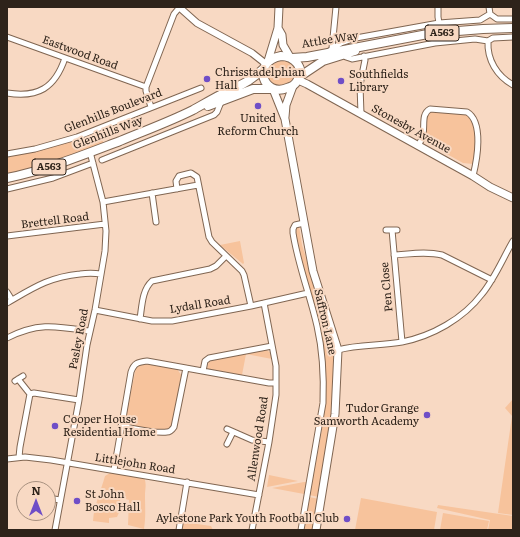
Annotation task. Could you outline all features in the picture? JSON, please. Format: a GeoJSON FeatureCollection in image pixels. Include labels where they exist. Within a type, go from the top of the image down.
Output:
{"type":"FeatureCollection","features":[{"type":"Feature","properties":{"kind":"highway","name":"Attlee Way"},"geometry":{"type":"LineString","coordinates":[[291,58],[330,50],[372,45],[433,34],[483,29],[513,28]]}},
{"type":"Feature","properties":{"kind":"highway","name":"Attlee Way"},"geometry":{"type":"LineString","coordinates":[[297,81],[323,61],[372,45]]}},
{"type":"Feature","properties":{"kind":"highway","name":"A563"},"geometry":{"type":"LineString","coordinates":[[266,65],[278,57],[291,58]]}},
{"type":"Feature","properties":{"kind":"highway"},"geometry":{"type":"LineString","coordinates":[[291,58],[298,64],[299,68],[297,81]]}},
{"type":"Feature","properties":{"kind":"highway"},"geometry":{"type":"LineString","coordinates":[[266,65],[264,79],[272,89]]}},
{"type":"Feature","properties":{"kind":"highway","name":"Glenhills Way"},"geometry":{"type":"LineString","coordinates":[[7,178],[56,164],[90,152],[192,110],[247,83],[266,65]]}},
{"type":"Feature","properties":{"kind":"highway","name":"A563"},"geometry":{"type":"LineString","coordinates":[[272,89],[285,89],[297,81]]}},
{"type":"Feature","properties":{"kind":"highway","name":"Glenhills Way"},"geometry":{"type":"LineString","coordinates":[[192,110],[221,102],[253,89],[272,89]]}},
{"type":"Feature","properties":{"kind":"main road"},"geometry":{"type":"LineString","coordinates":[[266,65],[278,28],[279,7]]}},
{"type":"Feature","properties":{"kind":"main road"},"geometry":{"type":"LineString","coordinates":[[278,28],[282,35],[283,45],[291,58]]}},
{"type":"Feature","properties":{"kind":"main road","name":"Stonesby Avenue"},"geometry":{"type":"LineString","coordinates":[[297,81],[307,84],[473,176],[490,187],[513,198]]}},
{"type":"Feature","properties":{"kind":"main road","name":"Saffron Lane"},"geometry":{"type":"LineString","coordinates":[[284,119],[286,105],[297,81]]}},
{"type":"Feature","properties":{"kind":"main road","name":"Saffron Lane"},"geometry":{"type":"LineString","coordinates":[[272,89],[284,119],[313,272],[338,350],[334,414],[316,530]]}},
{"type":"Feature","properties":{"kind":"street"},"geometry":{"type":"LineString","coordinates":[[151,107],[146,88],[174,14],[179,7],[197,23],[252,53],[266,65]]}},
{"type":"Feature","properties":{"kind":"street"},"geometry":{"type":"LineString","coordinates":[[330,50],[336,7]]}},
{"type":"Feature","properties":{"kind":"street"},"geometry":{"type":"LineString","coordinates":[[438,7],[439,23]]}},
{"type":"Feature","properties":{"kind":"street"},"geometry":{"type":"LineString","coordinates":[[489,7],[490,14],[497,19],[513,19]]}},
{"type":"Feature","properties":{"kind":"street"},"geometry":{"type":"LineString","coordinates":[[330,50],[341,43],[356,38],[439,23],[480,20],[490,14]]}},
{"type":"Feature","properties":{"kind":"street","name":"Eastwood Road"},"geometry":{"type":"LineString","coordinates":[[7,36],[146,88]]}},
{"type":"Feature","properties":{"kind":"street"},"geometry":{"type":"LineString","coordinates":[[488,42],[495,37],[513,37]]}},
{"type":"Feature","properties":{"kind":"street"},"geometry":{"type":"LineString","coordinates":[[344,55],[352,59],[435,43],[475,39],[488,42]]}},
{"type":"Feature","properties":{"kind":"street"},"geometry":{"type":"LineString","coordinates":[[488,42],[488,53],[495,69],[505,80],[513,85]]}},
{"type":"Feature","properties":{"kind":"street"},"geometry":{"type":"LineString","coordinates":[[361,114],[360,85],[365,60],[364,56]]}},
{"type":"Feature","properties":{"kind":"street"},"geometry":{"type":"LineString","coordinates":[[7,93],[22,95],[33,94],[43,89],[59,73],[65,58]]}},
{"type":"Feature","properties":{"kind":"street","name":"Glenhills Boulevard"},"geometry":{"type":"LineString","coordinates":[[7,154],[35,149],[77,137],[201,88]]}},
{"type":"Feature","properties":{"kind":"street"},"geometry":{"type":"LineString","coordinates":[[102,160],[214,115],[217,112],[221,102]]}},
{"type":"Feature","properties":{"kind":"street"},"geometry":{"type":"LineString","coordinates":[[418,146],[422,137],[426,111],[430,109],[467,112],[474,120],[478,137],[477,162],[473,176]]}},
{"type":"Feature","properties":{"kind":"street"},"geometry":{"type":"LineString","coordinates":[[120,140],[126,146],[133,148]]}},
{"type":"Feature","properties":{"kind":"street","name":"Pasley Road"},"geometry":{"type":"LineString","coordinates":[[55,530],[105,251],[103,202],[90,152]]}},
{"type":"Feature","properties":{"kind":"street"},"geometry":{"type":"LineString","coordinates":[[7,189],[53,178],[93,163]]}},
{"type":"Feature","properties":{"kind":"street"},"geometry":{"type":"LineString","coordinates":[[177,189],[177,177],[191,173],[197,177],[209,237],[212,242],[242,271],[251,306]]}},
{"type":"Feature","properties":{"kind":"street"},"geometry":{"type":"LineString","coordinates":[[103,202],[198,185]]}},
{"type":"Feature","properties":{"kind":"street"},"geometry":{"type":"LineString","coordinates":[[152,194],[156,222]]}},
{"type":"Feature","properties":{"kind":"street","name":"Saffron Lane"},"geometry":{"type":"LineString","coordinates":[[302,530],[323,403],[324,383],[318,328],[298,259],[293,230],[297,224],[304,222]]}},
{"type":"Feature","properties":{"kind":"street","name":"Brettell Road"},"geometry":{"type":"LineString","coordinates":[[7,236],[105,224]]}},
{"type":"Feature","properties":{"kind":"street","name":"Pen Close"},"geometry":{"type":"LineString","coordinates":[[386,230],[394,230],[394,255],[402,342]]}},
{"type":"Feature","properties":{"kind":"street"},"geometry":{"type":"LineString","coordinates":[[338,350],[402,342],[440,328],[456,318],[482,294],[492,280],[513,241]]}},
{"type":"Feature","properties":{"kind":"street"},"geometry":{"type":"LineString","coordinates":[[394,255],[425,252],[435,253],[492,280]]}},
{"type":"Feature","properties":{"kind":"street"},"geometry":{"type":"LineString","coordinates":[[140,319],[145,290],[147,285],[152,281],[210,269],[216,266],[226,256]]}},
{"type":"Feature","properties":{"kind":"street"},"geometry":{"type":"LineString","coordinates":[[7,292],[9,301],[50,280],[69,275],[101,274]]}},
{"type":"Feature","properties":{"kind":"street","name":"Lydall Road"},"geometry":{"type":"LineString","coordinates":[[95,310],[140,319],[172,321],[251,306],[308,293]]}},
{"type":"Feature","properties":{"kind":"street","name":"Allenwood Road"},"geometry":{"type":"LineString","coordinates":[[252,530],[275,405],[276,366],[264,303]]}},
{"type":"Feature","properties":{"kind":"street"},"geometry":{"type":"LineString","coordinates":[[7,338],[32,328],[46,326],[59,326],[90,331]]}},
{"type":"Feature","properties":{"kind":"street"},"geometry":{"type":"LineString","coordinates":[[202,371],[205,361],[209,358],[272,346]]}},
{"type":"Feature","properties":{"kind":"street"},"geometry":{"type":"LineString","coordinates":[[114,470],[131,372],[136,363],[147,361],[276,383]]}},
{"type":"Feature","properties":{"kind":"street"},"geometry":{"type":"LineString","coordinates":[[121,426],[158,432],[171,431],[174,426],[186,368]]}},
{"type":"Feature","properties":{"kind":"street"},"geometry":{"type":"LineString","coordinates":[[19,379],[30,394],[19,457]]}},
{"type":"Feature","properties":{"kind":"street"},"geometry":{"type":"LineString","coordinates":[[30,394],[34,393],[79,400]]}},
{"type":"Feature","properties":{"kind":"street"},"geometry":{"type":"LineString","coordinates":[[227,429],[252,440],[269,442]]}},
{"type":"Feature","properties":{"kind":"street"},"geometry":{"type":"LineString","coordinates":[[227,444],[234,432]]}},
{"type":"Feature","properties":{"kind":"street","name":"Littlejohn Road"},"geometry":{"type":"LineString","coordinates":[[7,459],[19,457],[35,458],[259,495]]}},
{"type":"Feature","properties":{"kind":"street"},"geometry":{"type":"LineString","coordinates":[[179,530],[187,482]]}},
{"type":"Feature","properties":{"kind":"street"},"geometry":{"type":"LineString","coordinates":[[56,499],[60,500]]}},
{"type":"Feature","properties":{"kind":"shaded area"},"geometry":{"type":"Polygon","coordinates":[[[285,60],[293,64],[296,69],[295,75],[292,80],[280,86],[274,84],[268,78],[268,70],[275,63],[285,60]]]}},
{"type":"Feature","properties":{"kind":"shaded area"},"geometry":{"type":"Polygon","coordinates":[[[428,112],[459,112],[470,117],[475,128],[476,143],[475,162],[473,164],[463,163],[429,144],[426,137],[426,120],[428,112]]]}},
{"type":"Feature","properties":{"kind":"shaded area"},"geometry":{"type":"Polygon","coordinates":[[[92,133],[105,143],[53,162],[7,175],[7,156],[92,133]]]}},
{"type":"Feature","properties":{"kind":"shaded area"},"geometry":{"type":"Polygon","coordinates":[[[298,226],[302,245],[327,324],[320,326],[302,266],[295,231],[298,226]]]}},
{"type":"Feature","properties":{"kind":"shaded area"},"geometry":{"type":"Polygon","coordinates":[[[240,241],[244,263],[243,264],[220,245],[240,241]]]}},
{"type":"Feature","properties":{"kind":"shaded area"},"geometry":{"type":"Polygon","coordinates":[[[325,329],[331,342],[334,360],[334,384],[329,436],[319,497],[309,495],[320,440],[326,398],[326,371],[321,330],[325,329]]]}},
{"type":"Feature","properties":{"kind":"shaded area"},"geometry":{"type":"Polygon","coordinates":[[[265,349],[271,353],[272,359],[246,354],[242,375],[207,369],[209,361],[265,349]]]}},
{"type":"Feature","properties":{"kind":"shaded area"},"geometry":{"type":"Polygon","coordinates":[[[142,364],[177,369],[182,376],[173,426],[170,429],[164,431],[129,425],[125,419],[136,368],[142,364]]]}},
{"type":"Feature","properties":{"kind":"shaded area"},"geometry":{"type":"Polygon","coordinates":[[[513,399],[513,515],[498,513],[512,416],[505,408],[513,399]]]}},
{"type":"Feature","properties":{"kind":"shaded area"},"geometry":{"type":"Polygon","coordinates":[[[110,473],[144,477],[146,484],[144,529],[128,525],[129,500],[119,497],[122,506],[117,517],[109,518],[109,523],[93,521],[96,504],[105,476],[110,473]]]}},
{"type":"Feature","properties":{"kind":"shaded area"},"geometry":{"type":"Polygon","coordinates":[[[269,475],[298,481],[267,487],[269,475]]]}},
{"type":"Feature","properties":{"kind":"shaded area"},"geometry":{"type":"Polygon","coordinates":[[[307,482],[304,494],[272,488],[307,482]]]}},
{"type":"Feature","properties":{"kind":"shaded area"},"geometry":{"type":"Polygon","coordinates":[[[309,497],[319,499],[313,530],[303,530],[309,497]]]}},
{"type":"Feature","properties":{"kind":"shaded area"},"geometry":{"type":"Polygon","coordinates":[[[361,498],[437,512],[434,530],[355,530],[361,498]]]}},
{"type":"Feature","properties":{"kind":"shaded area"},"geometry":{"type":"Polygon","coordinates":[[[438,505],[513,516],[513,530],[488,530],[490,520],[437,508],[438,505]]]}},
{"type":"Feature","properties":{"kind":"shaded area"},"geometry":{"type":"Polygon","coordinates":[[[443,513],[489,521],[487,530],[440,530],[443,513]]]}},
{"type":"Feature","properties":{"kind":"shaded area"},"geometry":{"type":"Polygon","coordinates":[[[185,514],[190,523],[211,526],[213,530],[182,530],[185,514]]]}},
{"type":"Feature","properties":{"kind":"place","name":"Chrisstadelphian Hall"},"geometry":{"type":"Point","coordinates":[207,79]}},
{"type":"Feature","properties":{"kind":"place","name":"Southfields Library"},"geometry":{"type":"Point","coordinates":[341,81]}},
{"type":"Feature","properties":{"kind":"place","name":"United Reform Church"},"geometry":{"type":"Point","coordinates":[258,106]}},
{"type":"Feature","properties":{"kind":"place","name":"Tudor Grange Samworth Academy"},"geometry":{"type":"Point","coordinates":[427,415]}},
{"type":"Feature","properties":{"kind":"place","name":"Cooper House Residential Home"},"geometry":{"type":"Point","coordinates":[55,426]}},
{"type":"Feature","properties":{"kind":"place","name":"St John Bosco Hall"},"geometry":{"type":"Point","coordinates":[77,501]}},
{"type":"Feature","properties":{"kind":"place","name":"Aylestone Park Youth Football Club"},"geometry":{"type":"Point","coordinates":[347,519]}}]}
